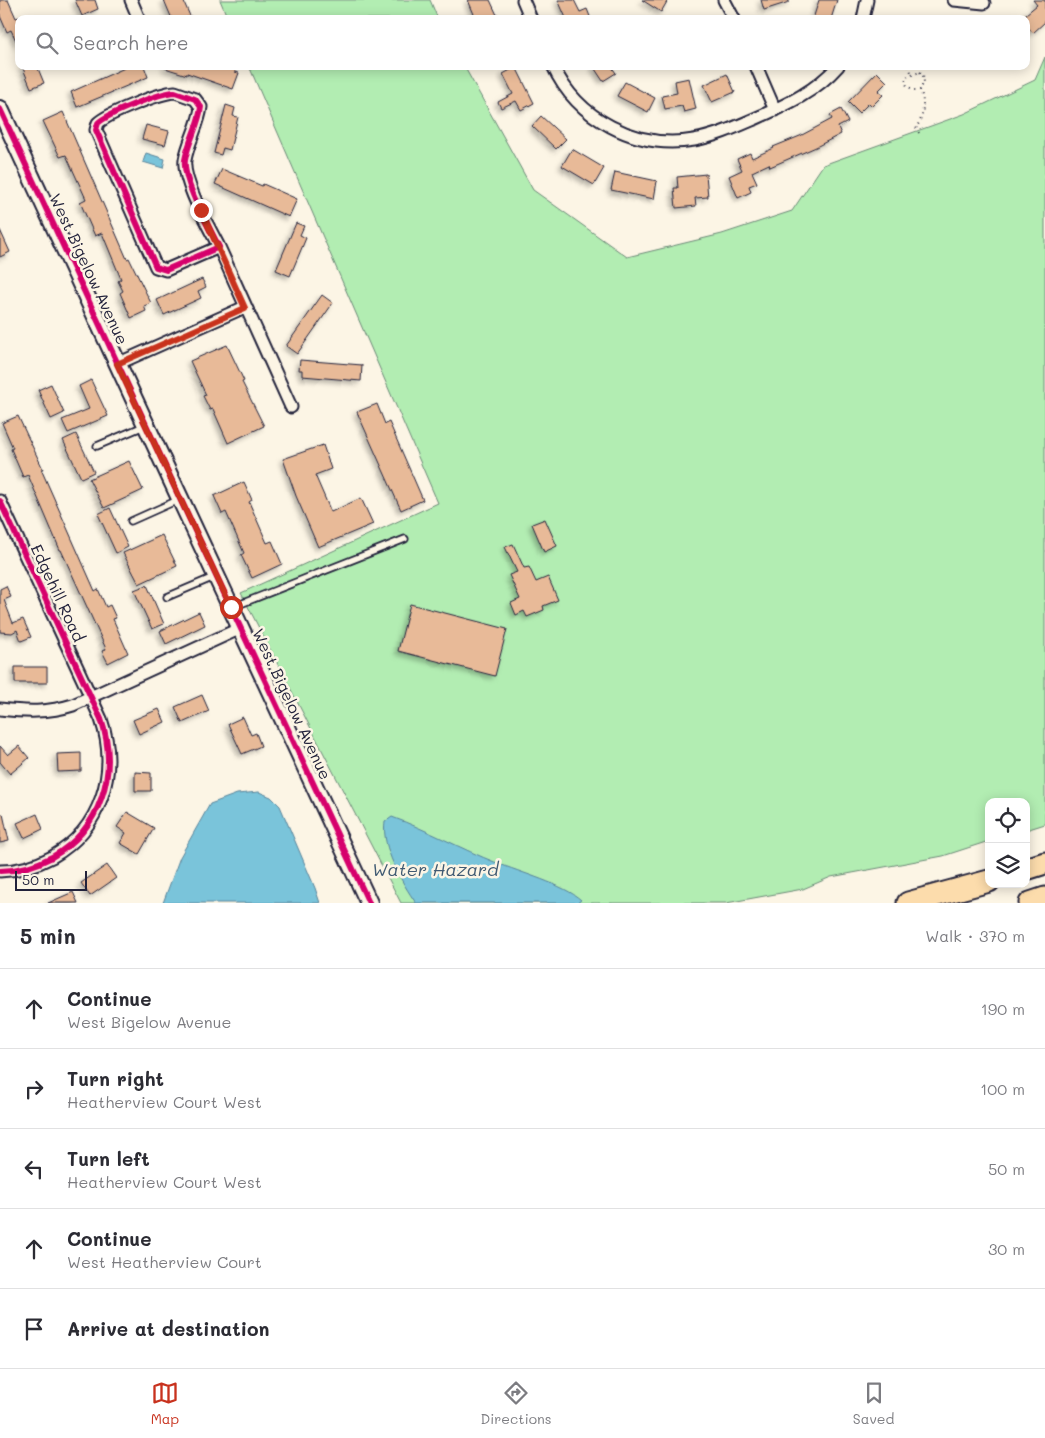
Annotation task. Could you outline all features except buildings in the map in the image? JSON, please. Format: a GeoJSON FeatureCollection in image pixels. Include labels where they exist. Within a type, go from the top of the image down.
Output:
{"type":"FeatureCollection","features":[{"type":"Feature","properties":{"kind":"highway"},"geometry":{"type":"LineString","coordinates":[[1030,868],[1045,863]]}},
{"type":"Feature","properties":{"kind":"highway"},"geometry":{"type":"LineString","coordinates":[[908,903],[985,882]]}},
{"type":"Feature","properties":{"kind":"highway"},"geometry":{"type":"LineString","coordinates":[[1030,903],[1045,898]]}},
{"type":"Feature","properties":{"kind":"street"},"geometry":{"type":"LineString","coordinates":[[131,0],[137,15]]}},
{"type":"Feature","properties":{"kind":"street"},"geometry":{"type":"LineString","coordinates":[[523,0],[529,15]]}},
{"type":"Feature","properties":{"kind":"street"},"geometry":{"type":"LineString","coordinates":[[724,0],[732,15]]}},
{"type":"Feature","properties":{"kind":"street"},"geometry":{"type":"LineString","coordinates":[[864,15],[867,0]]}},
{"type":"Feature","properties":{"kind":"street"},"geometry":{"type":"LineString","coordinates":[[954,0],[984,2]]}},
{"type":"Feature","properties":{"kind":"street"},"geometry":{"type":"LineString","coordinates":[[556,70],[575,100],[598,119],[623,133],[652,141],[681,142],[710,137],[775,110],[809,92],[834,70]]}},
{"type":"Feature","properties":{"kind":"street"},"geometry":{"type":"LineString","coordinates":[[758,70],[775,110]]}},
{"type":"Feature","properties":{"kind":"street"},"geometry":{"type":"LineString","coordinates":[[219,247],[170,270],[156,267],[96,134],[96,127],[100,121],[167,92],[182,93],[198,101],[201,111],[187,153],[185,167],[188,181],[219,247],[291,407]]}},
{"type":"Feature","properties":{"kind":"street","name":"West Bigelow Avenue"},"geometry":{"type":"LineString","coordinates":[[2,117],[370,903]]}},
{"type":"Feature","properties":{"kind":"street"},"geometry":{"type":"LineString","coordinates":[[117,364],[245,308]]}},
{"type":"Feature","properties":{"kind":"street","name":"Edgehill Road"},"geometry":{"type":"LineString","coordinates":[[0,501],[92,697],[104,726],[109,762],[105,791],[93,817],[75,840],[58,853],[32,866],[0,871]]}},
{"type":"Feature","properties":{"kind":"street"},"geometry":{"type":"LineString","coordinates":[[0,709],[23,712],[52,711],[73,705],[241,628]]}},
{"type":"Feature","properties":{"kind":"lane"},"geometry":{"type":"LineString","coordinates":[[97,446],[146,425]]}},
{"type":"Feature","properties":{"kind":"lane"},"geometry":{"type":"LineString","coordinates":[[131,521],[180,499]]}},
{"type":"Feature","properties":{"kind":"lane"},"geometry":{"type":"LineString","coordinates":[[231,607],[405,539]]}},
{"type":"Feature","properties":{"kind":"lane"},"geometry":{"type":"LineString","coordinates":[[167,597],[216,576]]}},
{"type":"Feature","properties":{"kind":"path"},"geometry":{"type":"LineString","coordinates":[[910,70],[912,75]]}},
{"type":"Feature","properties":{"kind":"path"},"geometry":{"type":"LineString","coordinates":[[920,90],[914,90],[907,86],[906,76],[920,72],[923,75],[924,82],[920,90],[923,97],[921,122],[916,127],[920,133]]}},
{"type":"Feature","properties":{"kind":"green space"},"geometry":{"type":"Polygon","coordinates":[[[220,0],[430,0],[436,15],[226,15],[220,0]]]}},
{"type":"Feature","properties":{"kind":"green space"},"geometry":{"type":"Polygon","coordinates":[[[1045,57],[1045,824],[1030,829],[1030,798],[985,798],[985,842],[943,856],[831,877],[803,889],[726,903],[401,903],[241,593],[438,503],[251,70],[466,70],[533,190],[627,257],[722,234],[792,211],[823,165],[964,114],[1035,80],[1045,57]]]}},
{"type":"Feature","properties":{"kind":"water"},"geometry":{"type":"Polygon","coordinates":[[[146,153],[165,159],[163,168],[143,162],[146,153]]]}},
{"type":"Feature","properties":{"kind":"water"},"geometry":{"type":"Polygon","coordinates":[[[259,792],[271,797],[280,806],[320,903],[163,903],[180,857],[210,804],[237,794],[259,792]]]}},
{"type":"Feature","properties":{"kind":"water","name":"Water Hazard"},"geometry":{"type":"Polygon","coordinates":[[[392,817],[484,858],[553,884],[574,894],[581,900],[577,903],[416,903],[399,875],[389,853],[386,842],[385,822],[392,817]]]}},
{"type":"Feature","properties":{"kind":"cycle path"},"geometry":{"type":"LineString","coordinates":[[175,92],[195,99],[201,107],[186,153],[185,169],[197,204],[219,247],[166,270],[156,267],[96,130],[98,123],[112,114],[147,100],[175,92]]}},
{"type":"Feature","properties":{"kind":"cycle path"},"geometry":{"type":"LineString","coordinates":[[0,109],[369,903]]}},
{"type":"Feature","properties":{"kind":"cycle path"},"geometry":{"type":"LineString","coordinates":[[0,501],[101,719],[108,759],[102,797],[94,815],[83,831],[69,845],[46,860],[20,869],[0,871]]}},
{"type":"Feature","properties":{"kind":"route"},"geometry":{"type":"LineString","coordinates":[[201,210],[245,308],[117,364],[231,607]]}}]}
